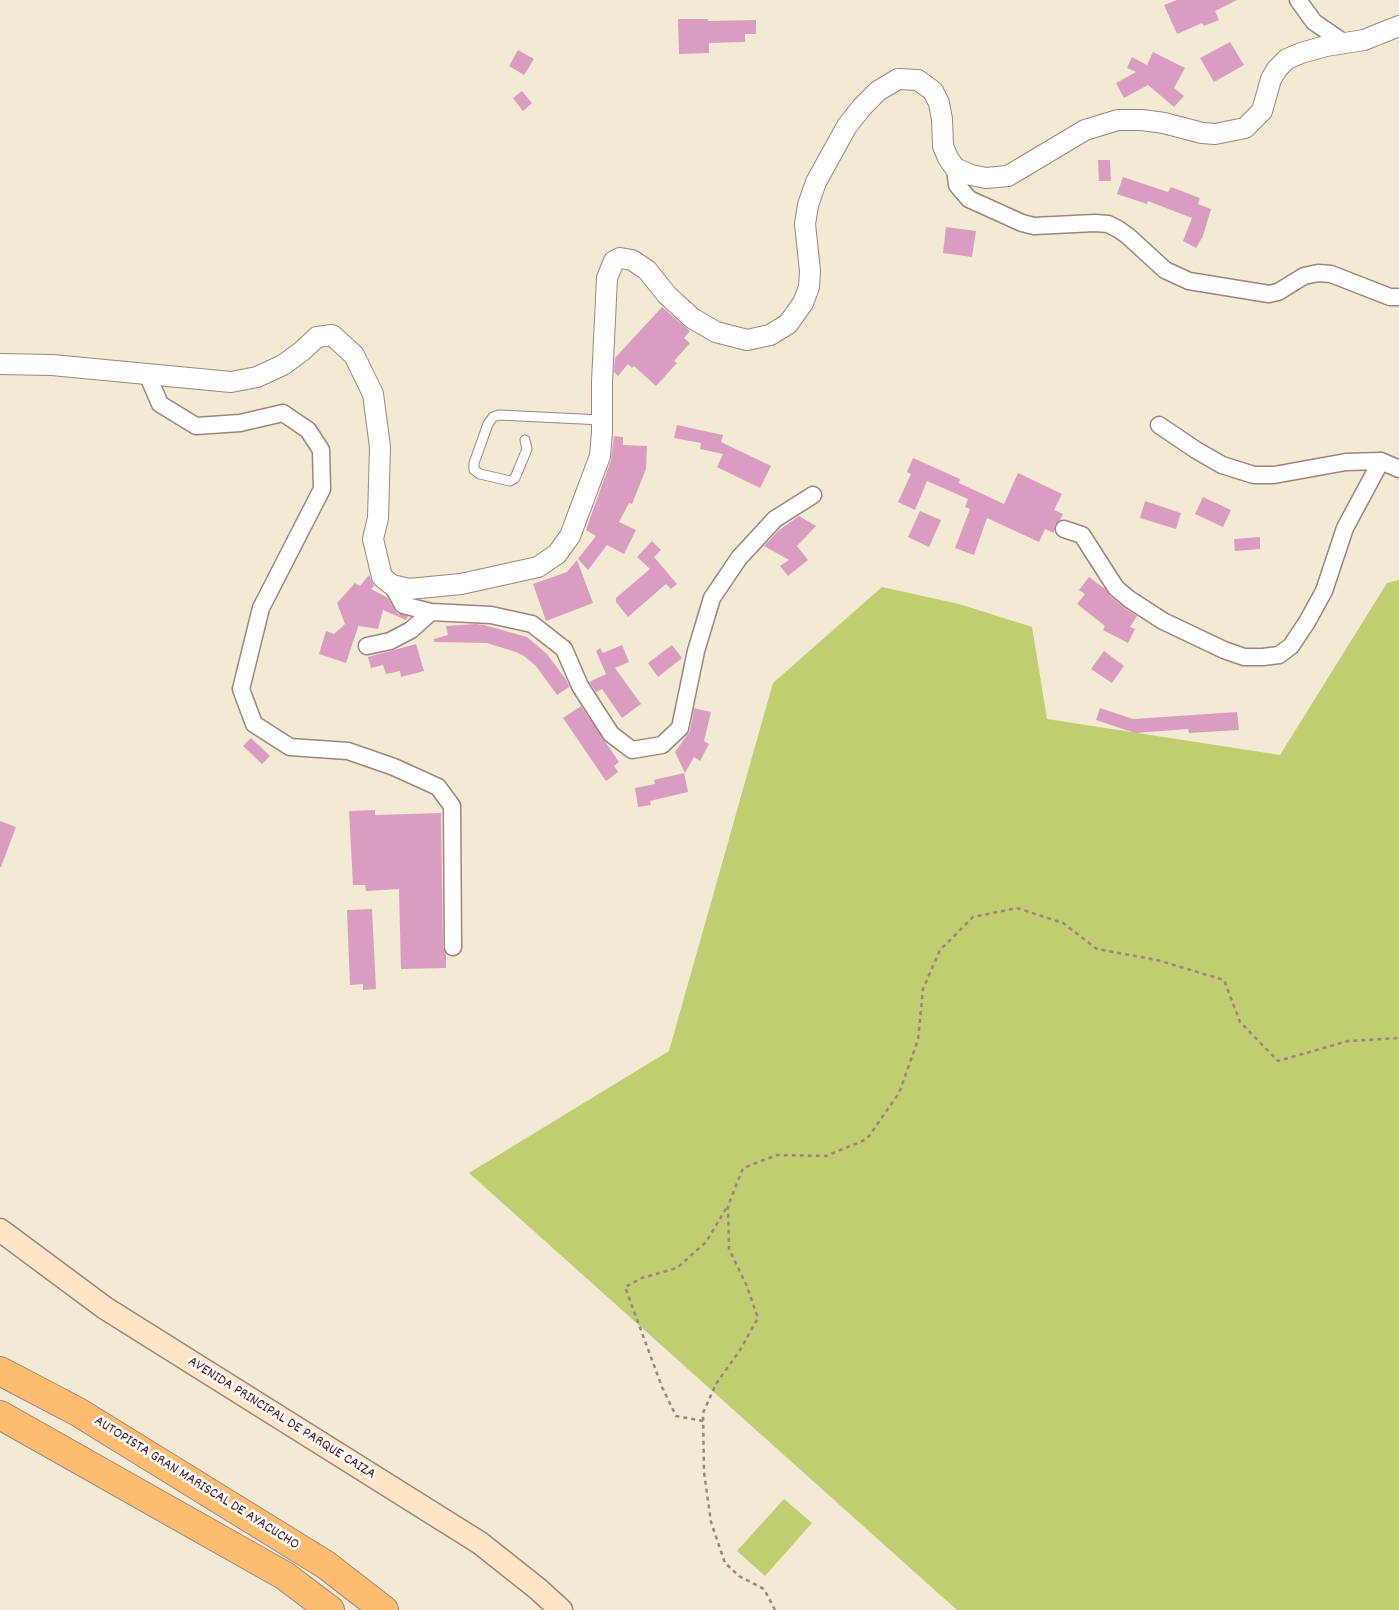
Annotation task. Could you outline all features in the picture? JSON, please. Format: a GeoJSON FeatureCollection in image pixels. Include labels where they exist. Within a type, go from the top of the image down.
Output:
{"type":"FeatureCollection","features":[{"type":"Feature","properties":{"kind":"highway","name":"AUTOPISTA GRAN MARISCAL DE AYACUCHO"},"geometry":{"type":"LineString","coordinates":[[0,1371],[78,1412],[326,1565],[384,1610]]}},
{"type":"Feature","properties":{"kind":"highway","name":"AUTOPISTA GRAN MARISCAL DE AYACUCHO"},"geometry":{"type":"LineString","coordinates":[[0,1416],[285,1576],[330,1610]]}},
{"type":"Feature","properties":{"kind":"main road","name":"AVENIDA PRINCIPAL DE PARQUE CAIZA"},"geometry":{"type":"LineString","coordinates":[[2,1228],[105,1308],[480,1544],[538,1588],[561,1610]]}},
{"type":"Feature","properties":{"kind":"street"},"geometry":{"type":"LineString","coordinates":[[1298,0],[1314,22],[1346,44]]}},
{"type":"Feature","properties":{"kind":"street"},"geometry":{"type":"LineString","coordinates":[[955,168],[971,175],[986,178],[1008,176],[1085,130],[1118,120],[1156,122],[1209,134],[1245,128],[1262,111],[1271,80],[1277,69],[1287,59],[1326,46],[1364,40],[1399,26]]}},
{"type":"Feature","properties":{"kind":"street"},"geometry":{"type":"LineString","coordinates":[[392,585],[409,589],[461,584],[538,567],[557,554],[570,536],[600,456],[607,278],[614,261],[620,258],[632,260],[647,270],[667,295],[692,318],[716,332],[747,340],[770,335],[788,324],[803,303],[809,287],[810,271],[805,224],[808,205],[816,182],[847,126],[862,107],[878,91],[898,79],[918,80],[932,91],[939,103],[943,146],[955,168],[957,185],[969,199],[1022,223],[1034,226],[1095,222],[1108,224],[1128,236],[1165,270],[1189,281],[1269,294],[1278,292],[1304,276],[1318,273],[1331,274],[1390,297],[1399,297]]}},
{"type":"Feature","properties":{"kind":"street"},"geometry":{"type":"LineString","coordinates":[[0,364],[52,365],[231,382],[257,377],[283,365],[317,337],[332,334],[354,356],[373,394],[380,447],[378,518],[373,539],[382,577],[392,585],[403,605],[431,612],[491,615],[532,624],[564,649],[580,686],[611,734],[632,750],[662,745],[680,728],[696,651],[712,598],[739,558],[775,519],[812,494]]}},
{"type":"Feature","properties":{"kind":"street"},"geometry":{"type":"LineString","coordinates":[[147,374],[160,404],[196,426],[240,423],[284,413],[308,430],[321,450],[322,489],[261,608],[241,689],[254,724],[290,747],[348,751],[394,767],[438,787],[452,806],[453,947]]}},
{"type":"Feature","properties":{"kind":"street"},"geometry":{"type":"LineString","coordinates":[[1159,425],[1222,465],[1254,475],[1274,475],[1346,462],[1381,461],[1399,469]]}},
{"type":"Feature","properties":{"kind":"street"},"geometry":{"type":"LineString","coordinates":[[1064,528],[1082,535],[1116,588],[1129,599],[1164,621],[1224,650],[1244,657],[1279,655],[1291,646],[1320,599],[1345,528],[1381,461]]}},
{"type":"Feature","properties":{"kind":"street"},"geometry":{"type":"LineString","coordinates":[[367,646],[390,641],[411,630],[431,612]]}},
{"type":"Feature","properties":{"kind":"lane"},"geometry":{"type":"LineString","coordinates":[[525,440],[527,449],[515,478],[510,481],[480,474],[474,470],[474,463],[488,424],[493,417],[499,415],[602,420]]}},
{"type":"Feature","properties":{"kind":"path"},"geometry":{"type":"LineString","coordinates":[[703,1421],[676,1416],[662,1386],[624,1287],[642,1278],[677,1268],[706,1242],[728,1206],[743,1168],[777,1154],[826,1156],[867,1140],[899,1093],[918,1040],[923,989],[940,950],[973,917],[1017,908],[1063,922],[1097,949],[1157,960],[1224,980],[1240,1022],[1278,1061],[1348,1042],[1399,1038]]}},
{"type":"Feature","properties":{"kind":"path"},"geometry":{"type":"LineString","coordinates":[[728,1206],[729,1250],[746,1284],[758,1318],[740,1350],[716,1384],[703,1413],[704,1472],[711,1522],[725,1563],[739,1576],[764,1589],[775,1610]]}},
{"type":"Feature","properties":{"kind":"green space"},"geometry":{"type":"Polygon","coordinates":[[[1399,580],[1399,1610],[957,1610],[469,1173],[669,1051],[773,683],[882,587],[959,604],[1032,627],[1047,719],[1280,755],[1387,583],[1399,580]]]}},
{"type":"Feature","properties":{"kind":"green space"},"geometry":{"type":"Polygon","coordinates":[[[784,1499],[812,1523],[765,1576],[737,1551],[784,1499]]]}},
{"type":"Feature","properties":{"kind":"building"},"geometry":{"type":"Polygon","coordinates":[[[1177,0],[1237,0],[1215,11],[1219,20],[1204,26],[1202,23],[1177,34],[1164,5],[1177,0]]]}},
{"type":"Feature","properties":{"kind":"building"},"geometry":{"type":"Polygon","coordinates":[[[678,19],[708,19],[708,21],[756,20],[756,34],[745,34],[745,42],[709,43],[709,53],[679,54],[678,19]]]}},
{"type":"Feature","properties":{"kind":"building"},"geometry":{"type":"Polygon","coordinates":[[[1230,42],[1244,65],[1214,82],[1200,58],[1230,42]]]}},
{"type":"Feature","properties":{"kind":"building"},"geometry":{"type":"Polygon","coordinates":[[[518,50],[534,59],[524,75],[509,66],[518,50]]]}},
{"type":"Feature","properties":{"kind":"building"},"geometry":{"type":"Polygon","coordinates":[[[1153,52],[1185,68],[1174,88],[1184,96],[1174,107],[1148,85],[1124,98],[1116,83],[1136,72],[1127,68],[1132,57],[1147,65],[1153,52]]]}},
{"type":"Feature","properties":{"kind":"building"},"geometry":{"type":"Polygon","coordinates":[[[522,91],[532,103],[523,111],[513,98],[522,91]]]}},
{"type":"Feature","properties":{"kind":"building"},"geometry":{"type":"Polygon","coordinates":[[[1098,160],[1110,160],[1111,181],[1099,181],[1098,160]]]}},
{"type":"Feature","properties":{"kind":"building"},"geometry":{"type":"Polygon","coordinates":[[[1123,177],[1168,192],[1171,187],[1200,198],[1198,204],[1211,209],[1203,236],[1196,248],[1183,241],[1192,218],[1148,201],[1147,204],[1117,194],[1123,177]]]}},
{"type":"Feature","properties":{"kind":"building"},"geometry":{"type":"Polygon","coordinates":[[[946,227],[976,231],[972,257],[943,253],[946,227]]]}},
{"type":"Feature","properties":{"kind":"building"},"geometry":{"type":"Polygon","coordinates":[[[662,307],[690,331],[684,338],[690,343],[674,361],[677,363],[656,386],[634,366],[632,368],[628,364],[618,376],[614,372],[615,358],[662,307]]]}},
{"type":"Feature","properties":{"kind":"building"},"geometry":{"type":"Polygon","coordinates":[[[677,425],[723,435],[721,442],[771,466],[760,488],[717,467],[723,454],[700,449],[701,443],[674,438],[677,425]]]}},
{"type":"Feature","properties":{"kind":"building"},"geometry":{"type":"Polygon","coordinates":[[[614,436],[623,437],[623,445],[647,446],[646,469],[632,504],[629,503],[619,522],[636,530],[624,554],[607,545],[588,570],[578,559],[596,536],[586,530],[611,460],[614,436]]]}},
{"type":"Feature","properties":{"kind":"building"},"geometry":{"type":"Polygon","coordinates":[[[913,458],[960,479],[959,483],[1004,504],[1018,473],[1062,494],[1054,510],[1063,514],[1055,525],[1054,533],[1045,529],[1039,542],[987,518],[974,555],[955,548],[970,509],[965,507],[968,499],[927,481],[915,510],[898,502],[911,474],[907,472],[913,458]]]}},
{"type":"Feature","properties":{"kind":"building"},"geometry":{"type":"Polygon","coordinates":[[[1203,497],[1231,510],[1223,527],[1195,514],[1203,497]]]}},
{"type":"Feature","properties":{"kind":"building"},"geometry":{"type":"Polygon","coordinates":[[[1145,501],[1181,513],[1176,529],[1140,518],[1145,501]]]}},
{"type":"Feature","properties":{"kind":"building"},"geometry":{"type":"Polygon","coordinates":[[[920,511],[941,520],[929,547],[908,537],[920,511]]]}},
{"type":"Feature","properties":{"kind":"building"},"geometry":{"type":"Polygon","coordinates":[[[799,516],[816,526],[797,546],[808,560],[788,576],[780,566],[789,560],[764,546],[778,531],[799,516]]]}},
{"type":"Feature","properties":{"kind":"building"},"geometry":{"type":"Polygon","coordinates":[[[1260,537],[1260,549],[1235,551],[1234,539],[1260,537]]]}},
{"type":"Feature","properties":{"kind":"building"},"geometry":{"type":"Polygon","coordinates":[[[652,541],[661,550],[654,557],[677,584],[671,589],[666,584],[628,617],[616,602],[616,598],[650,569],[637,557],[652,541]]]}},
{"type":"Feature","properties":{"kind":"building"},"geometry":{"type":"Polygon","coordinates":[[[577,560],[593,603],[546,621],[533,584],[567,572],[577,560]]]}},
{"type":"Feature","properties":{"kind":"building"},"geometry":{"type":"Polygon","coordinates":[[[369,575],[374,586],[371,589],[388,598],[397,613],[408,616],[406,620],[383,610],[378,629],[359,626],[359,624],[346,663],[319,654],[326,631],[334,634],[345,624],[337,603],[355,583],[360,586],[369,575]]]}},
{"type":"Feature","properties":{"kind":"building"},"geometry":{"type":"Polygon","coordinates":[[[1089,577],[1105,589],[1123,607],[1137,616],[1130,627],[1135,629],[1128,643],[1103,630],[1105,626],[1077,604],[1085,594],[1079,590],[1089,577]]]}},
{"type":"Feature","properties":{"kind":"building"},"geometry":{"type":"Polygon","coordinates":[[[476,624],[527,637],[547,654],[567,681],[569,687],[557,695],[536,666],[516,652],[487,643],[434,642],[434,639],[448,635],[446,626],[476,624]]]}},
{"type":"Feature","properties":{"kind":"building"},"geometry":{"type":"Polygon","coordinates":[[[416,644],[424,671],[401,677],[400,671],[386,674],[383,665],[371,668],[368,657],[416,644]]]}},
{"type":"Feature","properties":{"kind":"building"},"geometry":{"type":"Polygon","coordinates":[[[622,645],[629,662],[615,668],[641,704],[622,718],[602,689],[596,692],[589,682],[606,674],[596,651],[600,648],[603,653],[622,645]]]}},
{"type":"Feature","properties":{"kind":"building"},"geometry":{"type":"Polygon","coordinates":[[[672,645],[682,658],[658,677],[648,663],[672,645]]]}},
{"type":"Feature","properties":{"kind":"building"},"geometry":{"type":"Polygon","coordinates":[[[1104,651],[1124,666],[1112,683],[1091,669],[1104,651]]]}},
{"type":"Feature","properties":{"kind":"building"},"geometry":{"type":"Polygon","coordinates":[[[581,706],[619,762],[614,766],[618,772],[606,781],[563,718],[581,706]]]}},
{"type":"Feature","properties":{"kind":"building"},"geometry":{"type":"Polygon","coordinates":[[[694,708],[711,712],[704,741],[709,744],[700,761],[694,757],[685,773],[675,752],[690,731],[694,708]]]}},
{"type":"Feature","properties":{"kind":"building"},"geometry":{"type":"Polygon","coordinates":[[[1100,708],[1133,719],[1237,712],[1239,730],[1189,733],[1188,729],[1135,733],[1096,720],[1100,708]]]}},
{"type":"Feature","properties":{"kind":"building"},"geometry":{"type":"Polygon","coordinates":[[[251,738],[270,756],[262,764],[243,746],[251,738]]]}},
{"type":"Feature","properties":{"kind":"building"},"geometry":{"type":"Polygon","coordinates":[[[684,773],[688,792],[650,801],[651,805],[638,807],[635,788],[655,784],[654,780],[684,773]]]}},
{"type":"Feature","properties":{"kind":"building"},"geometry":{"type":"Polygon","coordinates":[[[375,810],[375,815],[441,813],[443,947],[446,953],[446,968],[401,969],[399,889],[366,891],[365,885],[353,885],[349,811],[375,810]]]}},
{"type":"Feature","properties":{"kind":"building"},"geometry":{"type":"Polygon","coordinates":[[[0,821],[16,827],[1,867],[0,867],[0,821]]]}},
{"type":"Feature","properties":{"kind":"building"},"geometry":{"type":"Polygon","coordinates":[[[372,909],[376,989],[363,990],[363,984],[350,985],[347,910],[372,909]]]}}]}
